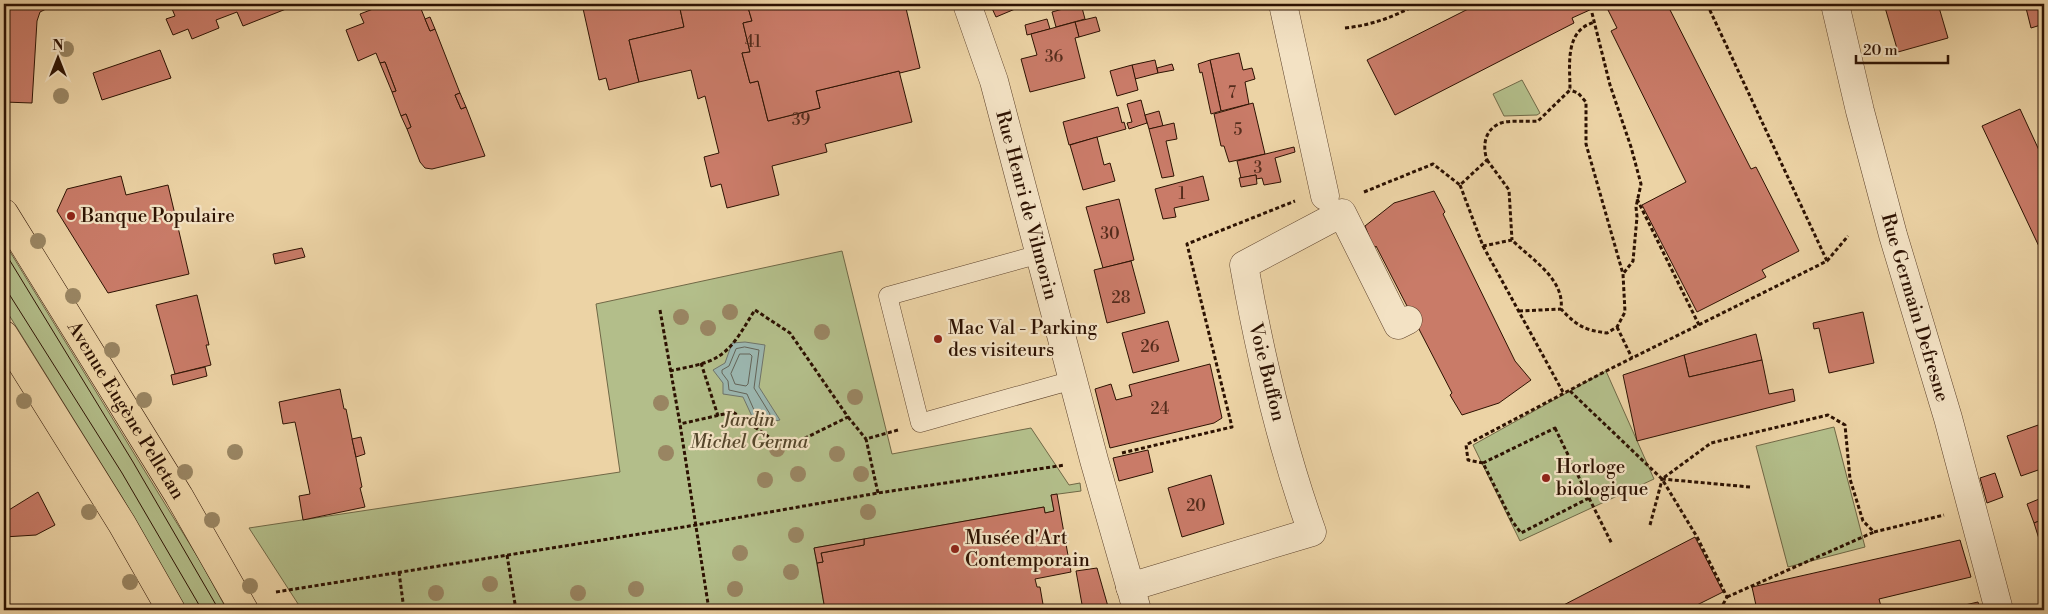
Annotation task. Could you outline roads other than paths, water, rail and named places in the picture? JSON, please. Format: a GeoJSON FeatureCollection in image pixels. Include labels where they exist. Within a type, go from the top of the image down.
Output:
{"type":"FeatureCollection","features":[{"type":"Feature","properties":{"kind":"main road","name":"Avenue Eugène Pelletan"},"geometry":{"type":"LineString","coordinates":[[4,213],[179,496],[244,610]]}},
{"type":"Feature","properties":{"kind":"main road"},"geometry":{"type":"LineString","coordinates":[[4,334],[122,524],[171,610]]}},
{"type":"Feature","properties":{"kind":"street","name":"Rue Henri de Vilmorin"},"geometry":{"type":"LineString","coordinates":[[967,4],[994,81],[1094,460],[1134,599]]}},
{"type":"Feature","properties":{"kind":"street"},"geometry":{"type":"LineString","coordinates":[[1283,4],[1327,201],[1342,213],[1398,325],[1408,320]]}},
{"type":"Feature","properties":{"kind":"street","name":"Rue Germain Defresne"},"geometry":{"type":"LineString","coordinates":[[1836,4],[1860,111],[1948,418],[1970,508],[1999,610]]}},
{"type":"Feature","properties":{"kind":"street","name":"Voie Buffon"},"geometry":{"type":"LineString","coordinates":[[1134,599],[1312,532],[1293,479],[1256,331],[1244,265],[1327,201]]}},
{"type":"Feature","properties":{"kind":"lane"},"geometry":{"type":"LineString","coordinates":[[1040,254],[888,296],[920,423],[1073,380]]}},
{"type":"Feature","properties":{"kind":"water"},"geometry":{"type":"Polygon","coordinates":[[[745,342],[765,345],[759,387],[780,420],[756,425],[743,397],[723,394],[723,383],[713,370],[725,363],[732,343],[745,342]]]}},
{"type":"Feature","properties":{"kind":"tram line"},"geometry":{"type":"LineString","coordinates":[[4,251],[133,462],[219,610]]}},
{"type":"Feature","properties":{"kind":"tram line"},"geometry":{"type":"LineString","coordinates":[[4,286],[122,473],[202,610]]}},
{"type":"Feature","properties":{"kind":"place","name":"Banque Populaire"},"geometry":{"type":"Point","coordinates":[71,216]}},
{"type":"Feature","properties":{"kind":"place","name":"Mac Val - Parking des visiteurs"},"geometry":{"type":"Point","coordinates":[938,339]}},
{"type":"Feature","properties":{"kind":"place","name":"Horloge biologique"},"geometry":{"type":"Point","coordinates":[1546,478]}},
{"type":"Feature","properties":{"kind":"place","name":"Musée d'Art Contemporain"},"geometry":{"type":"Point","coordinates":[955,549]}},
{"type":"Feature","properties":{"kind":"park label","name":"Jardin Michel Germa"},"geometry":{"type":"Point","coordinates":[749,431]}}]}
